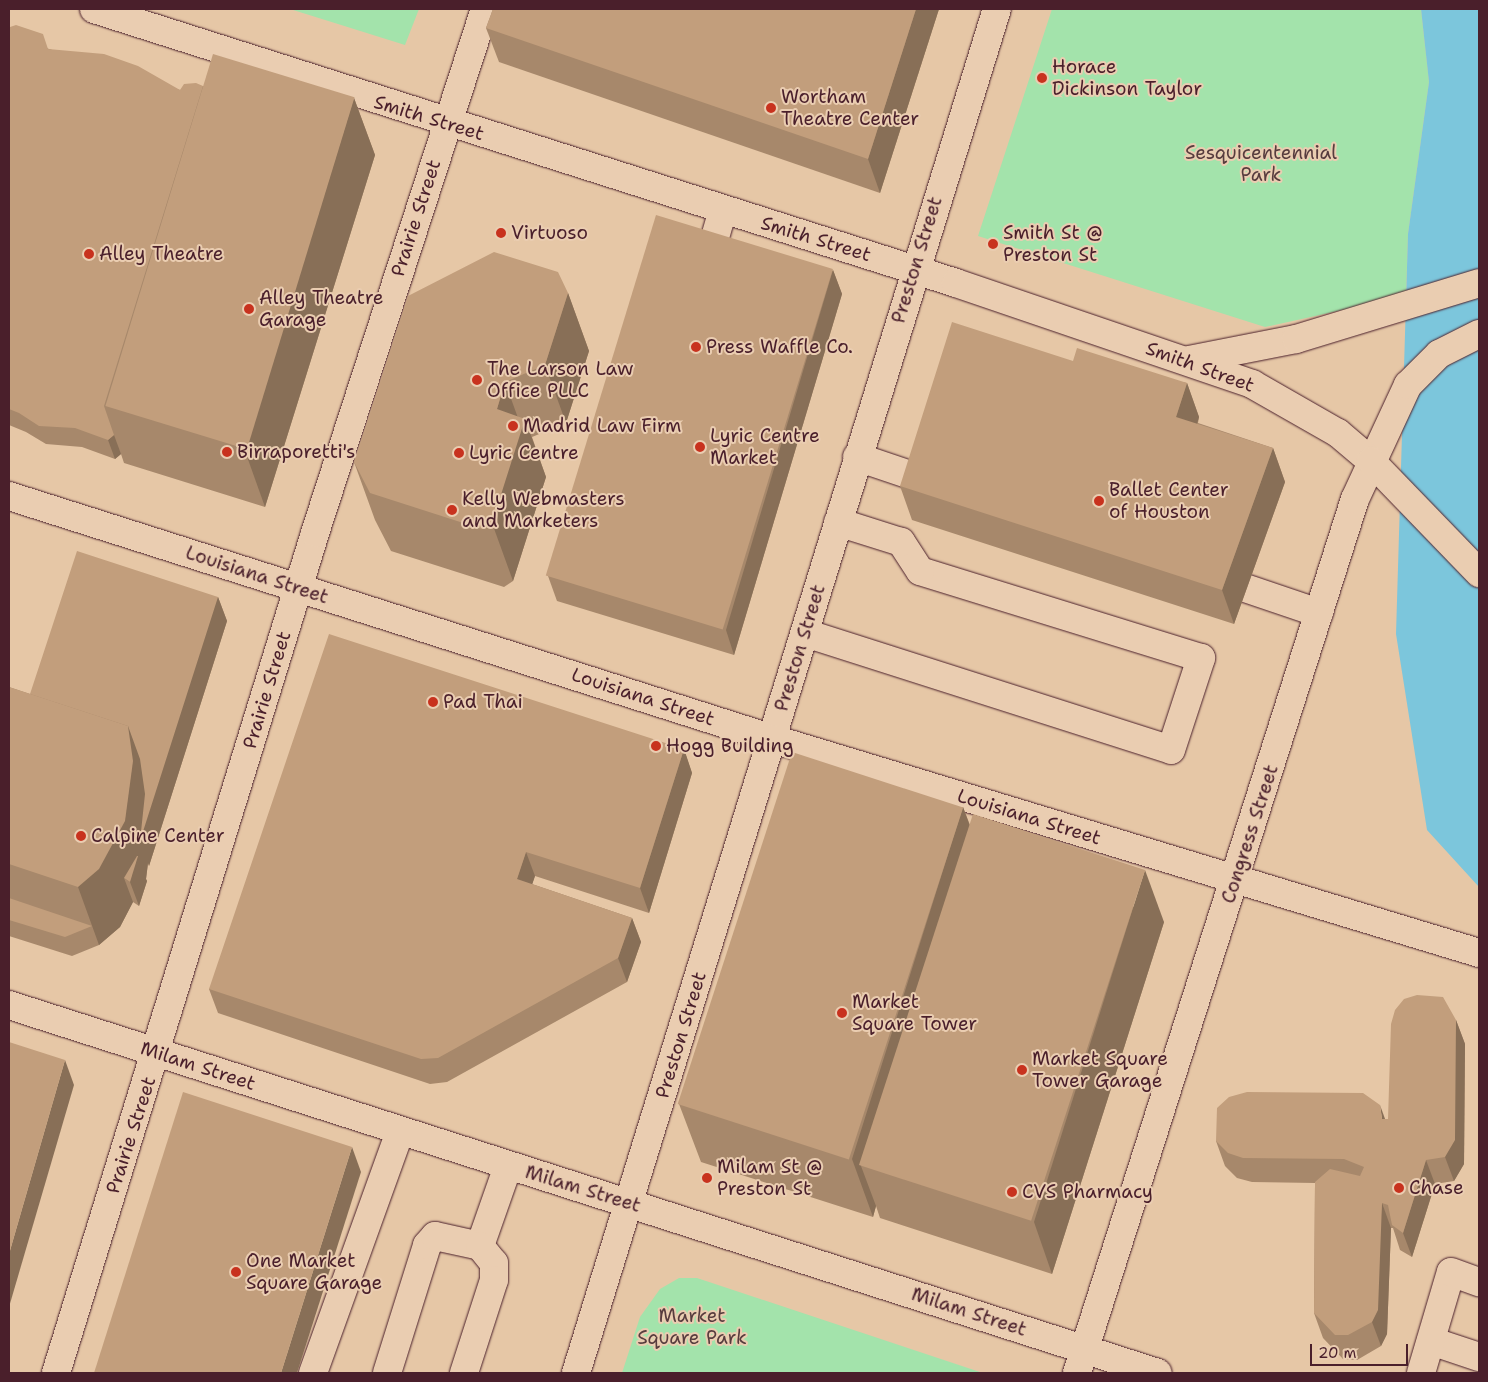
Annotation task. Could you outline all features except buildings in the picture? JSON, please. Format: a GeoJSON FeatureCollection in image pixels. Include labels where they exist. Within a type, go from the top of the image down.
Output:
{"type":"FeatureCollection","features":[{"type":"Feature","properties":{"kind":"main road","name":"Smith Street"},"geometry":{"type":"LineString","coordinates":[[94,9],[446,123],[719,222],[913,270],[1188,360],[1300,409],[1371,461],[1479,572]]}},
{"type":"Feature","properties":{"kind":"main road","name":"Prairie Street"},"geometry":{"type":"LineString","coordinates":[[56,1373],[157,1053],[298,588],[446,123],[485,9]]}},
{"type":"Feature","properties":{"kind":"main road","name":"Preston Street"},"geometry":{"type":"LineString","coordinates":[[576,1373],[773,739],[913,270],[997,9]]}},
{"type":"Feature","properties":{"kind":"main road"},"geometry":{"type":"LineString","coordinates":[[1188,360],[1296,338],[1479,283]]}},
{"type":"Feature","properties":{"kind":"main road","name":"Congress Street"},"geometry":{"type":"LineString","coordinates":[[1081,1361],[1236,880],[1343,538],[1371,461],[1408,385],[1439,354],[1479,334]]}},
{"type":"Feature","properties":{"kind":"main road"},"geometry":{"type":"LineString","coordinates":[[857,457],[925,480]]}},
{"type":"Feature","properties":{"kind":"main road","name":"Louisiana Street"},"geometry":{"type":"LineString","coordinates":[[9,496],[773,739],[1479,953]]}},
{"type":"Feature","properties":{"kind":"main road"},"geometry":{"type":"LineString","coordinates":[[805,633],[1171,750],[1202,658],[920,570],[901,542],[838,522]]}},
{"type":"Feature","properties":{"kind":"main road"},"geometry":{"type":"LineString","coordinates":[[1246,588],[1320,613]]}},
{"type":"Feature","properties":{"kind":"main road","name":"Milam Street"},"geometry":{"type":"LineString","coordinates":[[9,1005],[628,1204],[1081,1361],[1158,1373]]}},
{"type":"Feature","properties":{"kind":"main road"},"geometry":{"type":"LineString","coordinates":[[313,1373],[400,1132]]}},
{"type":"Feature","properties":{"kind":"main road"},"geometry":{"type":"LineString","coordinates":[[480,1246],[508,1166]]}},
{"type":"Feature","properties":{"kind":"main road"},"geometry":{"type":"LineString","coordinates":[[386,1373],[427,1245],[435,1236],[480,1246],[494,1263],[494,1280],[464,1373]]}},
{"type":"Feature","properties":{"kind":"main road"},"geometry":{"type":"LineString","coordinates":[[1421,1373],[1451,1272],[1479,1282]]}},
{"type":"Feature","properties":{"kind":"main road"},"geometry":{"type":"LineString","coordinates":[[1431,1340],[1479,1357]]}},
{"type":"Feature","properties":{"kind":"green space"},"geometry":{"type":"Polygon","coordinates":[[[290,9],[419,9],[405,45],[290,9]]]}},
{"type":"Feature","properties":{"kind":"green space","name":"Sesquicentennial Park"},"geometry":{"type":"Polygon","coordinates":[[[1052,9],[1421,9],[1429,82],[1408,234],[1406,296],[1265,327],[978,236],[1052,9]]]}},
{"type":"Feature","properties":{"kind":"green space","name":"Market Square Park"},"geometry":{"type":"Polygon","coordinates":[[[679,1278],[697,1278],[983,1373],[622,1373],[640,1317],[660,1289],[679,1278]]]}},
{"type":"Feature","properties":{"kind":"water"},"geometry":{"type":"Polygon","coordinates":[[[1421,9],[1479,9],[1479,887],[1427,830],[1396,634],[1408,234],[1429,82],[1421,9]]]}},
{"type":"Feature","properties":{"kind":"place","name":"Horace Dickinson Taylor"},"geometry":{"type":"Point","coordinates":[1042,78]}},
{"type":"Feature","properties":{"kind":"place","name":"Wortham Theatre Center"},"geometry":{"type":"Point","coordinates":[771,108]}},
{"type":"Feature","properties":{"kind":"place","name":"Virtuoso"},"geometry":{"type":"Point","coordinates":[501,233]}},
{"type":"Feature","properties":{"kind":"place","name":"Smith St @ Preston St"},"geometry":{"type":"Point","coordinates":[993,244]}},
{"type":"Feature","properties":{"kind":"place","name":"Alley Theatre"},"geometry":{"type":"Point","coordinates":[89,254]}},
{"type":"Feature","properties":{"kind":"place","name":"Alley Theatre Garage"},"geometry":{"type":"Point","coordinates":[249,309]}},
{"type":"Feature","properties":{"kind":"place","name":"Press Waffle Co."},"geometry":{"type":"Point","coordinates":[696,347]}},
{"type":"Feature","properties":{"kind":"place","name":"The Larson Law Office PLLC"},"geometry":{"type":"Point","coordinates":[477,380]}},
{"type":"Feature","properties":{"kind":"place","name":"Madrid Law Firm"},"geometry":{"type":"Point","coordinates":[513,426]}},
{"type":"Feature","properties":{"kind":"place","name":"Lyric Centre Market"},"geometry":{"type":"Point","coordinates":[700,447]}},
{"type":"Feature","properties":{"kind":"place","name":"Birraporetti's"},"geometry":{"type":"Point","coordinates":[227,452]}},
{"type":"Feature","properties":{"kind":"place","name":"Lyric Centre"},"geometry":{"type":"Point","coordinates":[459,453]}},
{"type":"Feature","properties":{"kind":"place","name":"Ballet Center of Houston"},"geometry":{"type":"Point","coordinates":[1099,501]}},
{"type":"Feature","properties":{"kind":"place","name":"Kelly Webmasters and Marketers"},"geometry":{"type":"Point","coordinates":[452,510]}},
{"type":"Feature","properties":{"kind":"place","name":"Pad Thai"},"geometry":{"type":"Point","coordinates":[433,702]}},
{"type":"Feature","properties":{"kind":"place","name":"Hogg Building"},"geometry":{"type":"Point","coordinates":[656,746]}},
{"type":"Feature","properties":{"kind":"place","name":"Calpine Center"},"geometry":{"type":"Point","coordinates":[81,836]}},
{"type":"Feature","properties":{"kind":"place","name":"Market Square Tower"},"geometry":{"type":"Point","coordinates":[842,1013]}},
{"type":"Feature","properties":{"kind":"place","name":"Market Square Tower Garage"},"geometry":{"type":"Point","coordinates":[1022,1070]}},
{"type":"Feature","properties":{"kind":"place","name":"Milam St @ Preston St"},"geometry":{"type":"Point","coordinates":[707,1178]}},
{"type":"Feature","properties":{"kind":"place","name":"Chase"},"geometry":{"type":"Point","coordinates":[1399,1188]}},
{"type":"Feature","properties":{"kind":"place","name":"CVS Pharmacy"},"geometry":{"type":"Point","coordinates":[1012,1192]}},
{"type":"Feature","properties":{"kind":"place","name":"One Market Square Garage"},"geometry":{"type":"Point","coordinates":[236,1272]}}]}
